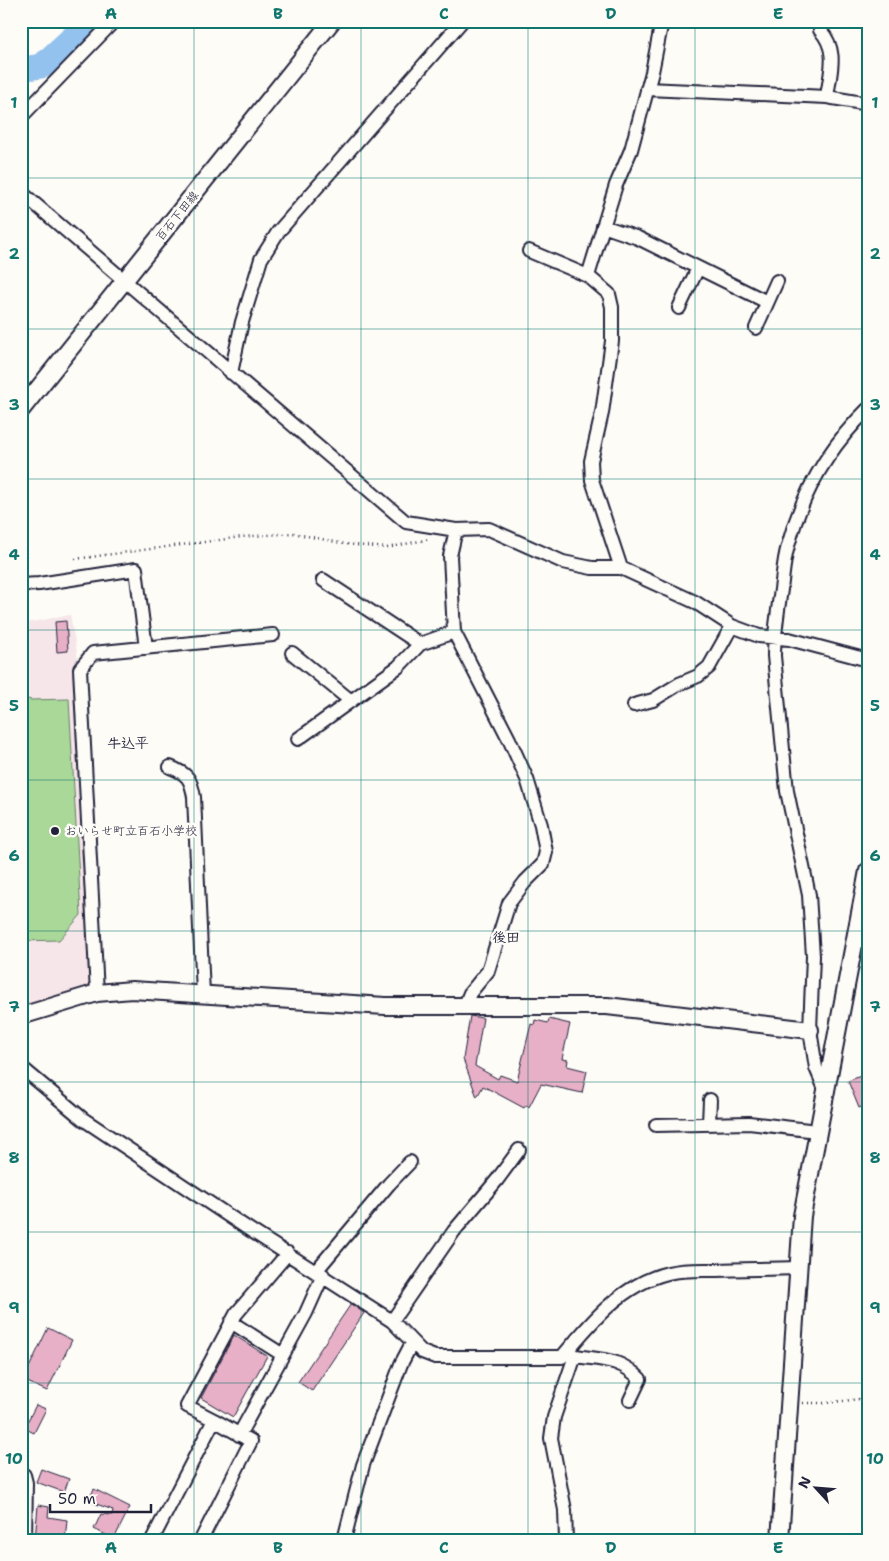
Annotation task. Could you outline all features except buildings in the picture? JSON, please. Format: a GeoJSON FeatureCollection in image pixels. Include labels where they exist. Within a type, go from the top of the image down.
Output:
{"type":"FeatureCollection","features":[{"type":"Feature","properties":{"kind":"street"},"geometry":{"type":"LineString","coordinates":[[21,117],[114,21]]}},
{"type":"Feature","properties":{"kind":"street","name":"百石下田線"},"geometry":{"type":"LineString","coordinates":[[21,410],[332,21]]}},
{"type":"Feature","properties":{"kind":"street"},"geometry":{"type":"LineString","coordinates":[[232,372],[242,322],[260,259],[274,239],[462,21]]}},
{"type":"Feature","properties":{"kind":"street"},"geometry":{"type":"LineString","coordinates":[[588,276],[616,185],[631,150],[662,21]]}},
{"type":"Feature","properties":{"kind":"street"},"geometry":{"type":"LineString","coordinates":[[820,30],[830,41],[832,57],[827,97]]}},
{"type":"Feature","properties":{"kind":"street"},"geometry":{"type":"LineString","coordinates":[[647,89],[827,97],[868,104]]}},
{"type":"Feature","properties":{"kind":"street"},"geometry":{"type":"LineString","coordinates":[[21,192],[406,522],[456,530],[488,529],[563,562],[592,568],[620,568],[695,602],[732,626],[758,636],[790,639],[868,660]]}},
{"type":"Feature","properties":{"kind":"street"},"geometry":{"type":"LineString","coordinates":[[603,226],[638,238],[767,302]]}},
{"type":"Feature","properties":{"kind":"street"},"geometry":{"type":"LineString","coordinates":[[529,251],[588,276],[609,294],[612,307],[612,341],[602,413],[591,461],[592,480],[620,568]]}},
{"type":"Feature","properties":{"kind":"street"},"geometry":{"type":"LineString","coordinates":[[679,308],[698,268]]}},
{"type":"Feature","properties":{"kind":"street"},"geometry":{"type":"LineString","coordinates":[[756,328],[777,281]]}},
{"type":"Feature","properties":{"kind":"street"},"geometry":{"type":"LineString","coordinates":[[826,1089],[816,1068],[810,1030],[813,956],[809,895],[786,791],[774,638],[787,547],[797,518],[815,476],[832,449],[868,409]]}},
{"type":"Feature","properties":{"kind":"street"},"geometry":{"type":"LineString","coordinates":[[456,530],[451,544],[454,632],[510,739],[527,779],[541,825],[546,852],[542,864],[524,882],[509,903],[488,971],[470,992],[465,1005]]}},
{"type":"Feature","properties":{"kind":"street"},"geometry":{"type":"LineString","coordinates":[[21,585],[136,569],[146,648]]}},
{"type":"Feature","properties":{"kind":"street"},"geometry":{"type":"LineString","coordinates":[[323,580],[420,644]]}},
{"type":"Feature","properties":{"kind":"street"},"geometry":{"type":"LineString","coordinates":[[634,705],[653,700],[679,684],[698,676],[709,667],[732,626]]}},
{"type":"Feature","properties":{"kind":"street"},"geometry":{"type":"LineString","coordinates":[[298,739],[398,667],[420,644],[454,632]]}},
{"type":"Feature","properties":{"kind":"street"},"geometry":{"type":"LineString","coordinates":[[97,993],[80,669],[93,653],[273,635]]}},
{"type":"Feature","properties":{"kind":"street"},"geometry":{"type":"LineString","coordinates":[[292,653],[351,701]]}},
{"type":"Feature","properties":{"kind":"street"},"geometry":{"type":"LineString","coordinates":[[170,767],[184,772],[191,779],[194,797],[203,994]]}},
{"type":"Feature","properties":{"kind":"street"},"geometry":{"type":"LineString","coordinates":[[780,1540],[802,1216],[868,871]]}},
{"type":"Feature","properties":{"kind":"street"},"geometry":{"type":"LineString","coordinates":[[21,1016],[97,993],[132,990],[376,1006],[607,1006],[810,1030]]}},
{"type":"Feature","properties":{"kind":"street"},"geometry":{"type":"LineString","coordinates":[[21,1067],[84,1119],[392,1321],[422,1352],[435,1358],[562,1357],[571,1353],[619,1362],[631,1369],[640,1378],[630,1400]]}},
{"type":"Feature","properties":{"kind":"street"},"geometry":{"type":"LineString","coordinates":[[709,1123],[710,1100]]}},
{"type":"Feature","properties":{"kind":"street"},"geometry":{"type":"LineString","coordinates":[[656,1126],[709,1123],[749,1124],[817,1131]]}},
{"type":"Feature","properties":{"kind":"street"},"geometry":{"type":"LineString","coordinates":[[392,1321],[454,1231],[497,1180],[519,1150]]}},
{"type":"Feature","properties":{"kind":"street"},"geometry":{"type":"LineString","coordinates":[[239,1435],[306,1313],[320,1273],[389,1184],[410,1162]]}},
{"type":"Feature","properties":{"kind":"street"},"geometry":{"type":"LineString","coordinates":[[201,1540],[251,1441],[187,1406],[236,1314],[288,1253]]}},
{"type":"Feature","properties":{"kind":"street"},"geometry":{"type":"LineString","coordinates":[[566,1540],[566,1510],[551,1438],[552,1426],[571,1353],[588,1325],[607,1307],[646,1281],[668,1273],[797,1268]]}},
{"type":"Feature","properties":{"kind":"street"},"geometry":{"type":"LineString","coordinates":[[231,1322],[283,1355]]}},
{"type":"Feature","properties":{"kind":"street"},"geometry":{"type":"LineString","coordinates":[[344,1540],[363,1465],[395,1378],[412,1343]]}},
{"type":"Feature","properties":{"kind":"street"},"geometry":{"type":"LineString","coordinates":[[152,1540],[214,1420]]}},
{"type":"Feature","properties":{"kind":"street"},"geometry":{"type":"LineString","coordinates":[[21,1473],[24,1475],[26,1483],[25,1540]]}},
{"type":"Feature","properties":{"kind":"path"},"geometry":{"type":"LineString","coordinates":[[74,559],[242,537],[293,534],[345,544],[387,548],[431,539],[451,544]]}},
{"type":"Feature","properties":{"kind":"path"},"geometry":{"type":"LineString","coordinates":[[789,1402],[826,1403],[868,1398]]}},
{"type":"Feature","properties":{"kind":"shaded area","name":"おいらせ町立百石小学校"},"geometry":{"type":"Polygon","coordinates":[[[70,615],[80,669],[97,993],[21,1016],[21,624],[70,615]]]}},
{"type":"Feature","properties":{"kind":"green space"},"geometry":{"type":"Polygon","coordinates":[[[21,697],[31,700],[69,699],[81,915],[59,940],[21,941],[21,697]]]}},
{"type":"Feature","properties":{"kind":"waterway"},"geometry":{"type":"LineString","coordinates":[[21,69],[42,66],[91,21]]}},
{"type":"Feature","properties":{"kind":"place","name":"おいらせ町立百石小学校"},"geometry":{"type":"Point","coordinates":[55,831]}},
{"type":"Feature","properties":{"kind":"district","name":"牛込平"},"geometry":{"type":"Point","coordinates":[128,743]}},
{"type":"Feature","properties":{"kind":"district","name":"後田"},"geometry":{"type":"Point","coordinates":[506,937]}}]}
